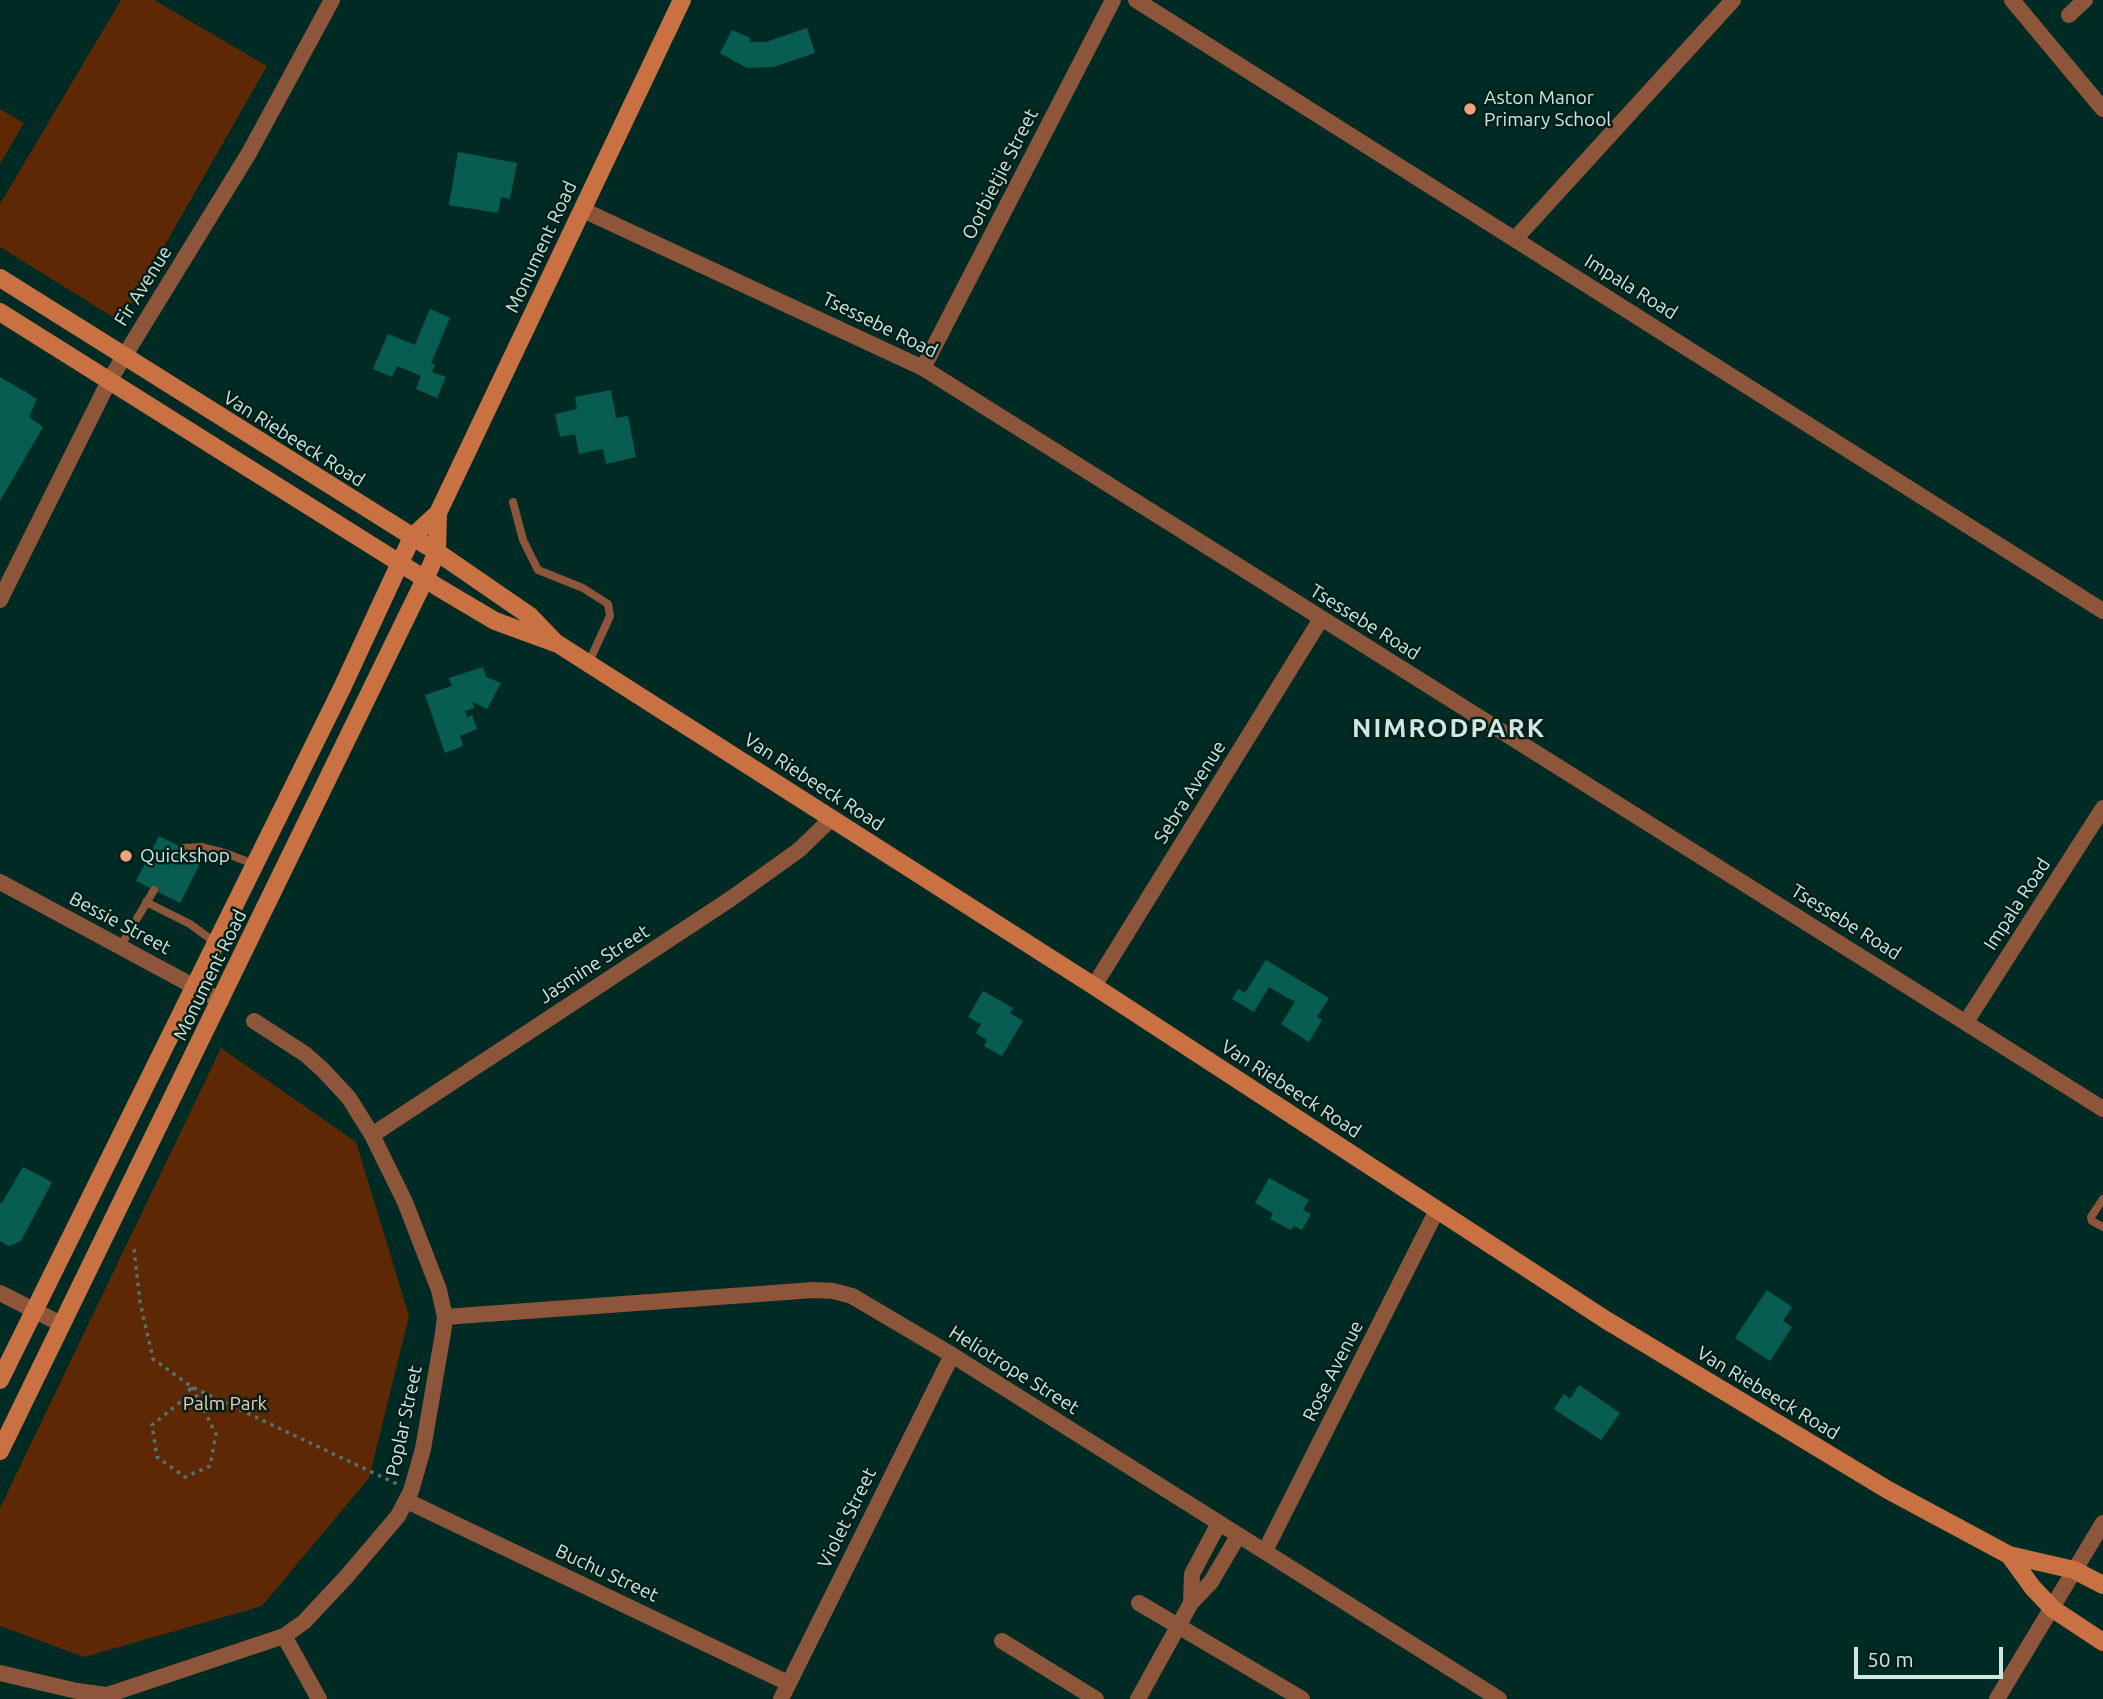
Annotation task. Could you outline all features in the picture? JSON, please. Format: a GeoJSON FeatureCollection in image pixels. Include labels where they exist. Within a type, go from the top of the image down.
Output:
{"type":"FeatureCollection","features":[{"type":"Feature","properties":{"kind":"street","name":"Fir Avenue"},"geometry":{"type":"LineString","coordinates":[[0,600],[109,381],[249,153],[332,0]]}},
{"type":"Feature","properties":{"kind":"street","name":"Monument Road"},"geometry":{"type":"LineString","coordinates":[[0,1380],[216,943],[412,537],[438,513],[682,0]]}},
{"type":"Feature","properties":{"kind":"street","name":"Oorbietjie Street"},"geometry":{"type":"LineString","coordinates":[[923,368],[1113,0]]}},
{"type":"Feature","properties":{"kind":"street","name":"Impala Road"},"geometry":{"type":"LineString","coordinates":[[1136,0],[2103,611]]}},
{"type":"Feature","properties":{"kind":"street"},"geometry":{"type":"LineString","coordinates":[[1515,239],[1733,0]]}},
{"type":"Feature","properties":{"kind":"street"},"geometry":{"type":"LineString","coordinates":[[2012,0],[2103,108]]}},
{"type":"Feature","properties":{"kind":"street"},"geometry":{"type":"LineString","coordinates":[[2069,15],[2085,0]]}},
{"type":"Feature","properties":{"kind":"street","name":"Tsessebe Road"},"geometry":{"type":"LineString","coordinates":[[583,210],[923,368],[2103,1109]]}},
{"type":"Feature","properties":{"kind":"street","name":"Van Riebeeck Road"},"geometry":{"type":"LineString","coordinates":[[0,278],[437,552],[530,616],[558,644],[588,664],[1094,986],[1606,1320],[1888,1490],[2009,1555],[2074,1570],[2103,1585]]}},
{"type":"Feature","properties":{"kind":"street","name":"Van Riebeeck Road"},"geometry":{"type":"LineString","coordinates":[[0,312],[495,621],[558,644]]}},
{"type":"Feature","properties":{"kind":"street","name":"Monument Road"},"geometry":{"type":"LineString","coordinates":[[0,1451],[425,579],[437,552],[438,513]]}},
{"type":"Feature","properties":{"kind":"street","name":"Sebra Avenue"},"geometry":{"type":"LineString","coordinates":[[1094,986],[1321,619]]}},
{"type":"Feature","properties":{"kind":"street","name":"Impala Road"},"geometry":{"type":"LineString","coordinates":[[1966,1022],[2103,808]]}},
{"type":"Feature","properties":{"kind":"street","name":"Jasmine Street"},"geometry":{"type":"LineString","coordinates":[[372,1135],[729,900],[799,850],[831,818]]}},
{"type":"Feature","properties":{"kind":"street","name":"Bessie Street"},"geometry":{"type":"LineString","coordinates":[[0,882],[221,1001]]}},
{"type":"Feature","properties":{"kind":"street","name":"Poplar Street"},"geometry":{"type":"LineString","coordinates":[[0,1673],[107,1697],[284,1636],[304,1622],[347,1576],[398,1516],[409,1496],[423,1449],[445,1317],[439,1290],[405,1202],[372,1135],[349,1098],[305,1054],[254,1021]]}},
{"type":"Feature","properties":{"kind":"street","name":"Rose Avenue"},"geometry":{"type":"LineString","coordinates":[[1265,1551],[1437,1210]]}},
{"type":"Feature","properties":{"kind":"street","name":"Heliotrope Street"},"geometry":{"type":"LineString","coordinates":[[445,1317],[800,1291],[833,1291],[865,1302],[1499,1699]]}},
{"type":"Feature","properties":{"kind":"street"},"geometry":{"type":"LineString","coordinates":[[0,1293],[61,1324]]}},
{"type":"Feature","properties":{"kind":"street","name":"Violet Street"},"geometry":{"type":"LineString","coordinates":[[781,1699],[952,1355]]}},
{"type":"Feature","properties":{"kind":"street","name":"Buchu Street"},"geometry":{"type":"LineString","coordinates":[[409,1496],[788,1683]]}},
{"type":"Feature","properties":{"kind":"street"},"geometry":{"type":"LineString","coordinates":[[1191,1602],[1192,1574],[1219,1523]]}},
{"type":"Feature","properties":{"kind":"street"},"geometry":{"type":"LineString","coordinates":[[1997,1699],[2103,1523]]}},
{"type":"Feature","properties":{"kind":"street"},"geometry":{"type":"LineString","coordinates":[[1138,1699],[1191,1602],[1211,1583],[1238,1536]]}},
{"type":"Feature","properties":{"kind":"street","name":"Van Riebeeck Road"},"geometry":{"type":"LineString","coordinates":[[2009,1555],[2033,1588],[2053,1609],[2103,1642]]}},
{"type":"Feature","properties":{"kind":"street"},"geometry":{"type":"LineString","coordinates":[[1139,1603],[1302,1699]]}},
{"type":"Feature","properties":{"kind":"street"},"geometry":{"type":"LineString","coordinates":[[284,1636],[319,1699]]}},
{"type":"Feature","properties":{"kind":"street"},"geometry":{"type":"LineString","coordinates":[[1002,1641],[1096,1699]]}},
{"type":"Feature","properties":{"kind":"lane"},"geometry":{"type":"LineString","coordinates":[[513,502],[523,540],[538,570],[583,588],[608,604],[610,616],[588,664]]}},
{"type":"Feature","properties":{"kind":"lane"},"geometry":{"type":"LineString","coordinates":[[184,848],[201,847],[254,864]]}},
{"type":"Feature","properties":{"kind":"lane"},"geometry":{"type":"LineString","coordinates":[[120,947],[153,890]]}},
{"type":"Feature","properties":{"kind":"lane"},"geometry":{"type":"LineString","coordinates":[[146,902],[190,924],[216,943]]}},
{"type":"Feature","properties":{"kind":"lane"},"geometry":{"type":"LineString","coordinates":[[2103,1199],[2091,1217],[2092,1221],[2103,1227]]}},
{"type":"Feature","properties":{"kind":"path"},"geometry":{"type":"LineString","coordinates":[[134,1249],[141,1302],[153,1359],[192,1387],[409,1496]]}},
{"type":"Feature","properties":{"kind":"path"},"geometry":{"type":"LineString","coordinates":[[192,1387],[216,1434],[210,1466],[185,1477],[157,1457],[152,1425],[178,1404],[192,1387]]}},
{"type":"Feature","properties":{"kind":"green space"},"geometry":{"type":"Polygon","coordinates":[[[121,0],[154,0],[267,66],[121,322],[0,247],[0,204],[121,0]]]}},
{"type":"Feature","properties":{"kind":"green space"},"geometry":{"type":"Polygon","coordinates":[[[0,109],[24,123],[0,164],[0,109]]]}},
{"type":"Feature","properties":{"kind":"green space","name":"Palm Park"},"geometry":{"type":"Polygon","coordinates":[[[221,1048],[356,1142],[409,1316],[369,1478],[262,1606],[84,1657],[0,1626],[0,1508],[221,1048]]]}},
{"type":"Feature","properties":{"kind":"building"},"geometry":{"type":"Polygon","coordinates":[[[807,28],[815,53],[773,67],[747,68],[720,53],[732,30],[750,38],[749,42],[766,42],[807,28]]]}},
{"type":"Feature","properties":{"kind":"building"},"geometry":{"type":"Polygon","coordinates":[[[458,152],[517,163],[510,199],[501,197],[498,213],[449,205],[458,152]]]}},
{"type":"Feature","properties":{"kind":"building"},"geometry":{"type":"Polygon","coordinates":[[[430,309],[450,318],[431,363],[435,365],[432,372],[446,377],[437,398],[416,389],[421,376],[397,366],[392,377],[373,369],[388,334],[415,345],[430,309]]]}},
{"type":"Feature","properties":{"kind":"building"},"geometry":{"type":"Polygon","coordinates":[[[0,377],[37,399],[29,417],[43,427],[0,501],[0,377]]]}},
{"type":"Feature","properties":{"kind":"building"},"geometry":{"type":"Polygon","coordinates":[[[611,390],[616,418],[628,416],[636,457],[606,464],[603,449],[579,454],[575,434],[560,437],[555,414],[577,409],[575,397],[611,390]]]}},
{"type":"Feature","properties":{"kind":"building"},"geometry":{"type":"Polygon","coordinates":[[[483,667],[486,677],[501,683],[487,709],[473,702],[474,708],[465,711],[467,717],[472,715],[477,729],[460,736],[463,746],[445,753],[425,695],[452,686],[449,678],[483,667]]]}},
{"type":"Feature","properties":{"kind":"building"},"geometry":{"type":"Polygon","coordinates":[[[159,836],[203,858],[180,903],[136,881],[159,836]]]}},
{"type":"Feature","properties":{"kind":"building"},"geometry":{"type":"Polygon","coordinates":[[[1266,960],[1329,998],[1317,1017],[1322,1020],[1309,1042],[1281,1024],[1295,1002],[1269,987],[1254,1012],[1232,999],[1238,989],[1245,993],[1266,960]]]}},
{"type":"Feature","properties":{"kind":"building"},"geometry":{"type":"Polygon","coordinates":[[[983,991],[1013,1008],[1010,1013],[1023,1021],[1002,1056],[984,1046],[987,1040],[976,1033],[981,1024],[968,1017],[983,991]]]}},
{"type":"Feature","properties":{"kind":"building"},"geometry":{"type":"Polygon","coordinates":[[[23,1167],[52,1182],[21,1241],[9,1246],[0,1241],[0,1202],[2,1203],[23,1167]]]}},
{"type":"Feature","properties":{"kind":"building"},"geometry":{"type":"Polygon","coordinates":[[[1269,1178],[1309,1200],[1303,1210],[1311,1214],[1302,1230],[1294,1226],[1291,1230],[1270,1219],[1273,1213],[1255,1203],[1269,1178]]]}},
{"type":"Feature","properties":{"kind":"building"},"geometry":{"type":"Polygon","coordinates":[[[1767,1290],[1792,1307],[1783,1321],[1792,1327],[1770,1361],[1735,1338],[1767,1290]]]}},
{"type":"Feature","properties":{"kind":"building"},"geometry":{"type":"Polygon","coordinates":[[[1579,1385],[1620,1413],[1601,1440],[1554,1409],[1564,1394],[1570,1399],[1579,1385]]]}},
{"type":"Feature","properties":{"kind":"place","name":"Aston Manor Primary School"},"geometry":{"type":"Point","coordinates":[1470,109]}},
{"type":"Feature","properties":{"kind":"place","name":"Quickshop"},"geometry":{"type":"Point","coordinates":[126,856]}},
{"type":"Feature","properties":{"kind":"district","name":"NIMRODPARK"},"geometry":{"type":"Point","coordinates":[1449,728]}}]}
